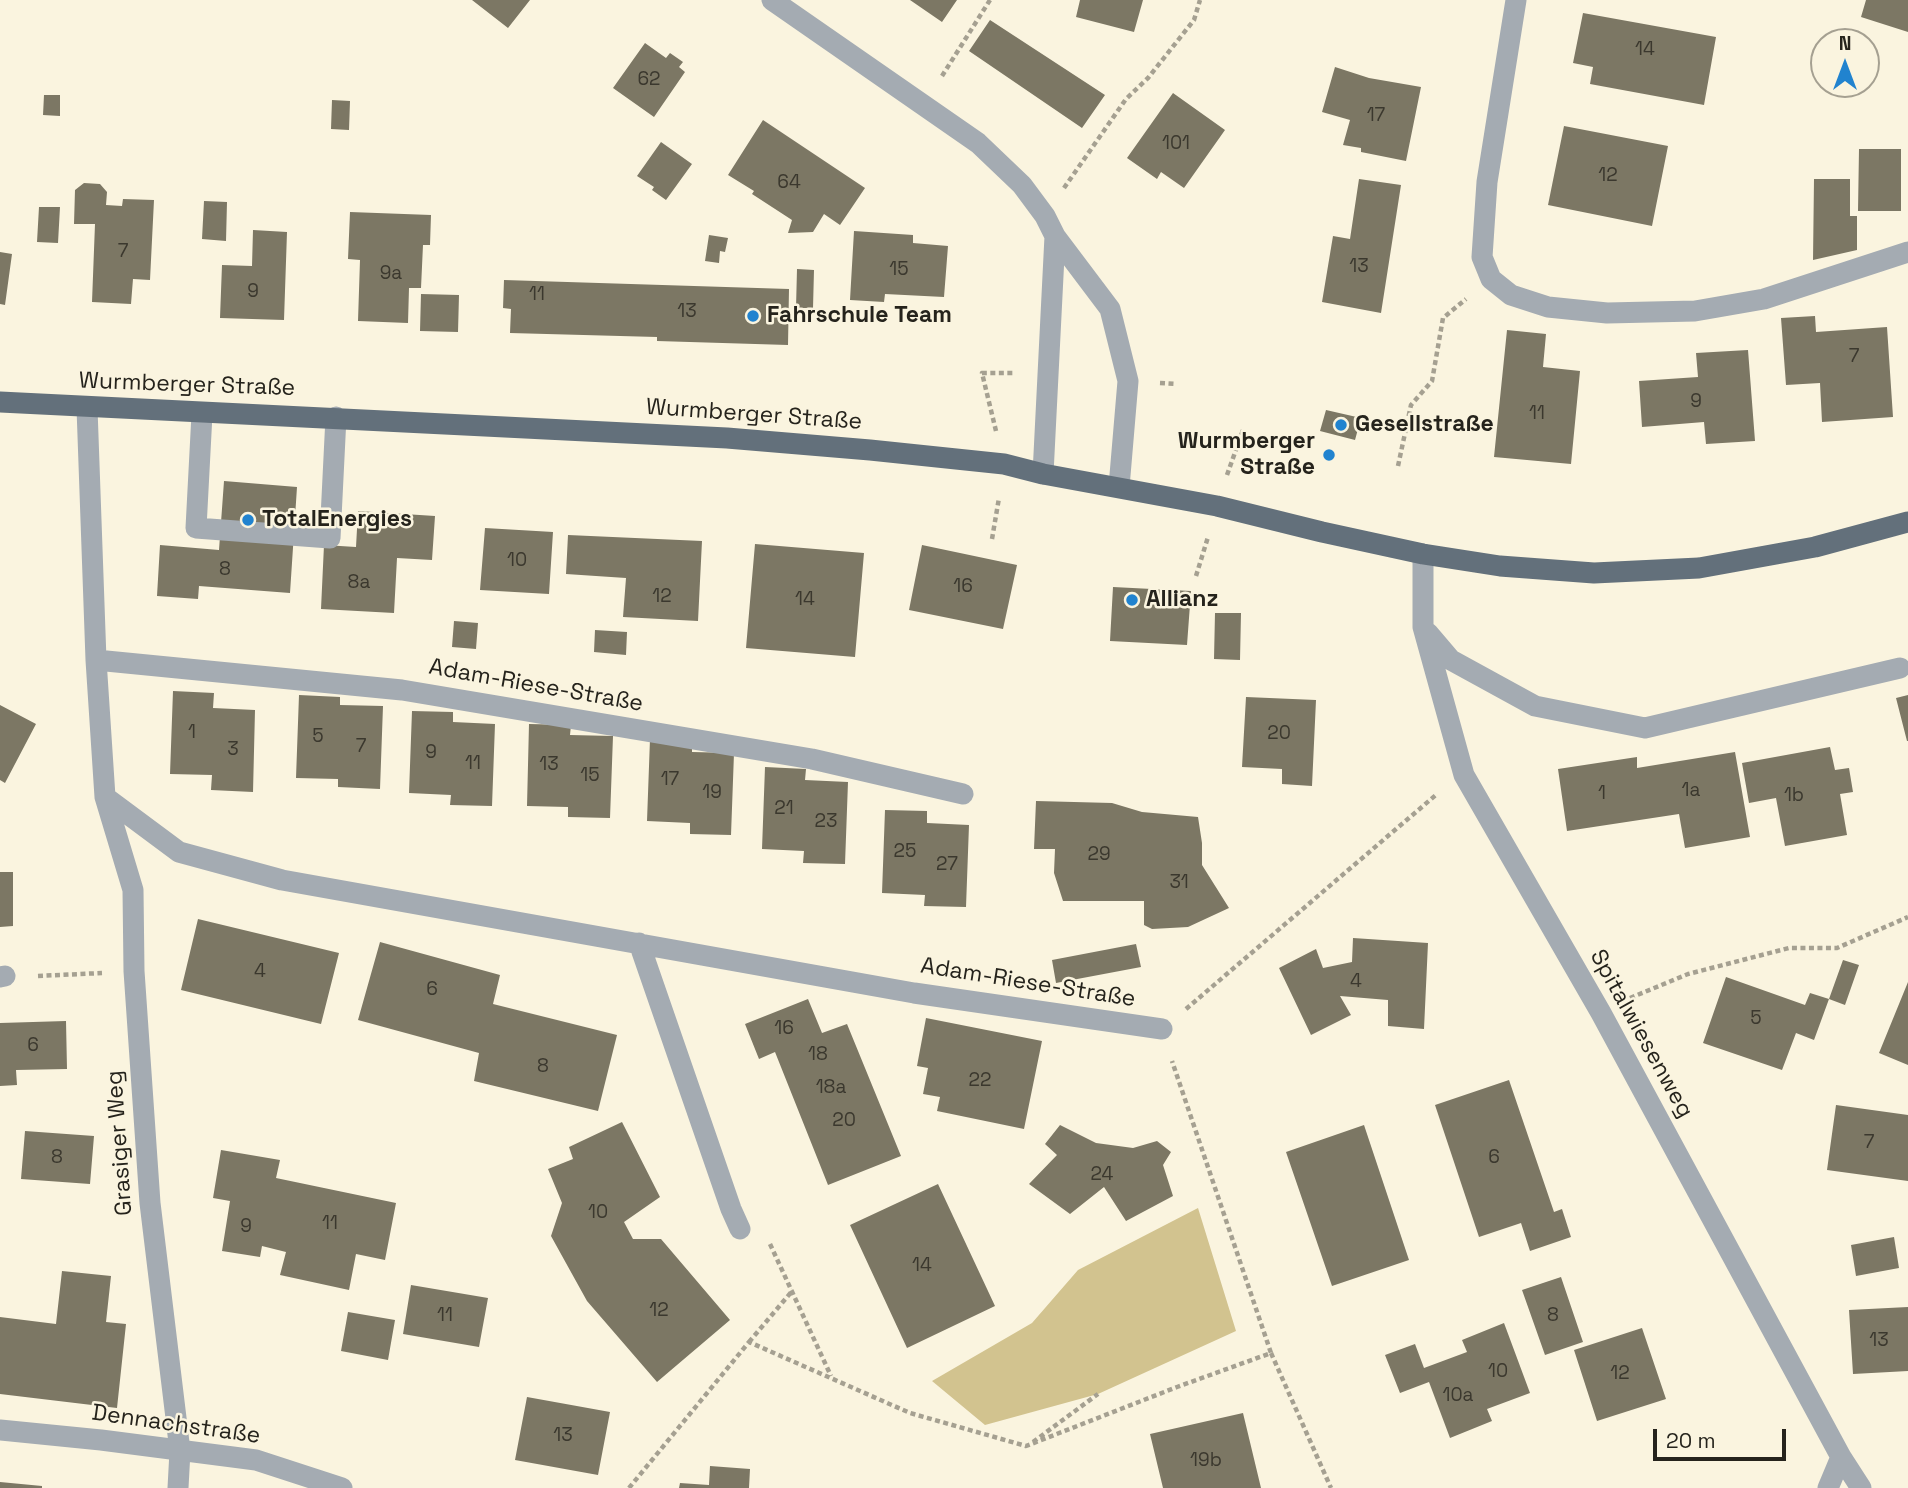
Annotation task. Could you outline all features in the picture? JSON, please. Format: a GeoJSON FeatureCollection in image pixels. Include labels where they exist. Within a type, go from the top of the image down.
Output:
{"type":"FeatureCollection","features":[{"type":"Feature","properties":{"kind":"main road","name":"Wurmberger Straße"},"geometry":{"type":"LineString","coordinates":[[0,402],[727,438],[1004,464],[1217,506],[1423,554],[1500,566],[1594,573],[1699,568],[1815,547],[1908,522]]}},
{"type":"Feature","properties":{"kind":"street"},"geometry":{"type":"LineString","coordinates":[[772,0],[978,143],[1022,184],[1045,216],[1055,236],[1110,309],[1128,381],[1119,487]]}},
{"type":"Feature","properties":{"kind":"street"},"geometry":{"type":"LineString","coordinates":[[1516,0],[1488,182],[1482,257],[1491,279],[1511,295],[1548,307],[1608,313],[1695,311],[1764,299],[1908,252]]}},
{"type":"Feature","properties":{"kind":"street"},"geometry":{"type":"LineString","coordinates":[[1044,474],[1055,236]]}},
{"type":"Feature","properties":{"kind":"street"},"geometry":{"type":"LineString","coordinates":[[87,408],[96,660],[105,797]]}},
{"type":"Feature","properties":{"kind":"street"},"geometry":{"type":"LineString","coordinates":[[202,414],[196,528],[330,538],[336,417]]}},
{"type":"Feature","properties":{"kind":"street","name":"Spitalwiesenweg"},"geometry":{"type":"LineString","coordinates":[[1423,554],[1423,626],[1464,775],[1601,1013],[1841,1457],[1861,1488]]}},
{"type":"Feature","properties":{"kind":"street"},"geometry":{"type":"LineString","coordinates":[[1423,626],[1451,660],[1535,706],[1645,728],[1900,668]]}},
{"type":"Feature","properties":{"kind":"street","name":"Adam-Riese-Straße"},"geometry":{"type":"LineString","coordinates":[[96,660],[402,690],[812,759],[963,794]]}},
{"type":"Feature","properties":{"kind":"street","name":"Adam-Riese-Straße"},"geometry":{"type":"LineString","coordinates":[[105,797],[179,852],[282,880],[914,993],[1161,1030]]}},
{"type":"Feature","properties":{"kind":"street","name":"Grasiger Weg"},"geometry":{"type":"LineString","coordinates":[[105,797],[132,890],[134,971],[150,1203],[180,1451],[178,1488]]}},
{"type":"Feature","properties":{"kind":"street"},"geometry":{"type":"LineString","coordinates":[[639,943],[740,1229]]}},
{"type":"Feature","properties":{"kind":"street","name":"Dennachstraße"},"geometry":{"type":"LineString","coordinates":[[0,1430],[256,1460],[342,1488]]}},
{"type":"Feature","properties":{"kind":"street"},"geometry":{"type":"LineString","coordinates":[[1828,1488],[1841,1457]]}},
{"type":"Feature","properties":{"kind":"path"},"geometry":{"type":"LineString","coordinates":[[923,105],[990,0]]}},
{"type":"Feature","properties":{"kind":"path"},"geometry":{"type":"LineString","coordinates":[[1045,216],[1126,99],[1148,78],[1194,20],[1200,0]]}},
{"type":"Feature","properties":{"kind":"path"},"geometry":{"type":"LineString","coordinates":[[1398,466],[1411,405],[1432,381],[1443,318],[1491,279]]}},
{"type":"Feature","properties":{"kind":"path"},"geometry":{"type":"LineString","coordinates":[[1332,1488],[1271,1353],[1161,1030],[1424,803],[1464,775]]}},
{"type":"Feature","properties":{"kind":"path","name":"Spitalwiesenweg"},"geometry":{"type":"LineString","coordinates":[[1660,984],[1688,974],[1789,948],[1837,948],[1908,917]]}},
{"type":"Feature","properties":{"kind":"path"},"geometry":{"type":"LineString","coordinates":[[58,976],[134,971]]}},
{"type":"Feature","properties":{"kind":"path"},"geometry":{"type":"LineString","coordinates":[[740,1229],[765,1233],[831,1376]]}},
{"type":"Feature","properties":{"kind":"path"},"geometry":{"type":"LineString","coordinates":[[629,1488],[793,1290]]}},
{"type":"Feature","properties":{"kind":"path"},"geometry":{"type":"LineString","coordinates":[[748,1342],[831,1376],[910,1413],[1026,1446],[1271,1353]]}},
{"type":"Feature","properties":{"kind":"path"},"geometry":{"type":"LineString","coordinates":[[1026,1446],[1098,1394]]}},
{"type":"Feature","properties":{"kind":"shaded area"},"geometry":{"type":"Polygon","coordinates":[[[1198,1208],[1236,1331],[1098,1394],[985,1425],[932,1381],[1032,1323],[1078,1270],[1198,1208]]]}},
{"type":"Feature","properties":{"kind":"building"},"geometry":{"type":"Polygon","coordinates":[[[472,0],[530,0],[508,28],[472,0]]]}},
{"type":"Feature","properties":{"kind":"building"},"geometry":{"type":"Polygon","coordinates":[[[910,0],[957,0],[942,22],[910,0]]]}},
{"type":"Feature","properties":{"kind":"building"},"geometry":{"type":"Polygon","coordinates":[[[1080,0],[1143,0],[1134,32],[1076,17],[1080,0]]]}},
{"type":"Feature","properties":{"kind":"building"},"geometry":{"type":"Polygon","coordinates":[[[1866,0],[1908,0],[1908,32],[1861,17],[1866,0]]]}},
{"type":"Feature","properties":{"kind":"building"},"geometry":{"type":"Polygon","coordinates":[[[1583,13],[1716,37],[1704,105],[1590,84],[1593,67],[1573,63],[1583,13]]]}},
{"type":"Feature","properties":{"kind":"building"},"geometry":{"type":"Polygon","coordinates":[[[990,20],[1105,95],[1082,128],[969,51],[990,20]]]}},
{"type":"Feature","properties":{"kind":"building"},"geometry":{"type":"Polygon","coordinates":[[[645,43],[666,58],[670,53],[683,62],[679,67],[685,72],[654,117],[613,88],[645,43]]]}},
{"type":"Feature","properties":{"kind":"building"},"geometry":{"type":"Polygon","coordinates":[[[1335,67],[1369,78],[1421,87],[1406,161],[1361,152],[1361,148],[1343,145],[1350,120],[1322,112],[1335,67]]]}},
{"type":"Feature","properties":{"kind":"building"},"geometry":{"type":"Polygon","coordinates":[[[1173,93],[1225,130],[1184,188],[1161,172],[1157,179],[1127,158],[1173,93]]]}},
{"type":"Feature","properties":{"kind":"building"},"geometry":{"type":"Polygon","coordinates":[[[44,95],[60,95],[60,116],[43,115],[44,95]]]}},
{"type":"Feature","properties":{"kind":"building"},"geometry":{"type":"Polygon","coordinates":[[[332,100],[350,101],[349,130],[331,129],[332,100]]]}},
{"type":"Feature","properties":{"kind":"building"},"geometry":{"type":"Polygon","coordinates":[[[763,120],[865,188],[840,225],[824,214],[813,232],[788,233],[792,220],[728,175],[763,120]]]}},
{"type":"Feature","properties":{"kind":"building"},"geometry":{"type":"Polygon","coordinates":[[[1564,126],[1668,146],[1652,226],[1548,205],[1564,126]]]}},
{"type":"Feature","properties":{"kind":"building"},"geometry":{"type":"Polygon","coordinates":[[[661,142],[692,164],[666,200],[652,190],[654,187],[637,176],[661,142]]]}},
{"type":"Feature","properties":{"kind":"building"},"geometry":{"type":"Polygon","coordinates":[[[1859,149],[1901,149],[1901,211],[1858,211],[1859,149]]]}},
{"type":"Feature","properties":{"kind":"building"},"geometry":{"type":"Polygon","coordinates":[[[1359,179],[1401,185],[1381,313],[1322,302],[1333,236],[1350,239],[1359,179]]]}},
{"type":"Feature","properties":{"kind":"building"},"geometry":{"type":"Polygon","coordinates":[[[1814,179],[1850,179],[1850,216],[1857,216],[1857,250],[1813,260],[1814,179]]]}},
{"type":"Feature","properties":{"kind":"building"},"geometry":{"type":"Polygon","coordinates":[[[84,183],[100,184],[107,192],[106,205],[122,206],[123,199],[154,200],[150,280],[133,279],[131,304],[92,302],[95,224],[74,224],[75,190],[84,183]]]}},
{"type":"Feature","properties":{"kind":"building"},"geometry":{"type":"Polygon","coordinates":[[[204,201],[227,202],[226,241],[202,239],[204,201]]]}},
{"type":"Feature","properties":{"kind":"building"},"geometry":{"type":"Polygon","coordinates":[[[39,207],[60,207],[58,243],[37,242],[39,207]]]}},
{"type":"Feature","properties":{"kind":"building"},"geometry":{"type":"Polygon","coordinates":[[[350,212],[431,215],[430,245],[423,245],[421,288],[409,288],[408,323],[358,321],[360,260],[348,259],[350,212]]]}},
{"type":"Feature","properties":{"kind":"building"},"geometry":{"type":"Polygon","coordinates":[[[253,230],[287,232],[284,320],[220,318],[222,265],[252,266],[253,230]]]}},
{"type":"Feature","properties":{"kind":"building"},"geometry":{"type":"Polygon","coordinates":[[[854,231],[913,235],[913,243],[948,246],[944,297],[885,294],[884,302],[850,300],[854,231]]]}},
{"type":"Feature","properties":{"kind":"building"},"geometry":{"type":"Polygon","coordinates":[[[709,235],[728,238],[725,252],[720,251],[719,263],[705,261],[709,235]]]}},
{"type":"Feature","properties":{"kind":"building"},"geometry":{"type":"Polygon","coordinates":[[[0,252],[12,254],[5,305],[0,304],[0,252]]]}},
{"type":"Feature","properties":{"kind":"building"},"geometry":{"type":"Polygon","coordinates":[[[797,269],[814,270],[813,308],[796,308],[797,269]]]}},
{"type":"Feature","properties":{"kind":"building"},"geometry":{"type":"Polygon","coordinates":[[[504,280],[789,289],[788,345],[657,341],[657,337],[510,333],[511,309],[503,308],[504,280]]]}},
{"type":"Feature","properties":{"kind":"building"},"geometry":{"type":"Polygon","coordinates":[[[421,294],[459,295],[458,332],[420,331],[421,294]]]}},
{"type":"Feature","properties":{"kind":"building"},"geometry":{"type":"Polygon","coordinates":[[[1815,316],[1816,332],[1887,327],[1893,417],[1822,422],[1820,383],[1786,385],[1781,318],[1815,316]]]}},
{"type":"Feature","properties":{"kind":"building"},"geometry":{"type":"Polygon","coordinates":[[[1507,330],[1546,334],[1543,367],[1580,371],[1571,464],[1494,457],[1507,330]]]}},
{"type":"Feature","properties":{"kind":"building"},"geometry":{"type":"Polygon","coordinates":[[[1748,350],[1755,441],[1706,444],[1704,422],[1642,427],[1639,381],[1698,377],[1696,353],[1748,350]]]}},
{"type":"Feature","properties":{"kind":"building","name":"Gesellstraße"},"geometry":{"type":"Polygon","coordinates":[[[1326,410],[1361,418],[1355,440],[1320,431],[1326,410]]]}},
{"type":"Feature","properties":{"kind":"building"},"geometry":{"type":"Polygon","coordinates":[[[224,481],[297,487],[290,593],[199,586],[198,599],[157,596],[160,545],[219,550],[224,481]]]}},
{"type":"Feature","properties":{"kind":"building"},"geometry":{"type":"Polygon","coordinates":[[[358,511],[435,516],[432,560],[397,558],[394,613],[321,609],[324,545],[356,547],[358,511]]]}},
{"type":"Feature","properties":{"kind":"building"},"geometry":{"type":"Polygon","coordinates":[[[485,528],[553,532],[549,594],[480,590],[485,528]]]}},
{"type":"Feature","properties":{"kind":"building"},"geometry":{"type":"Polygon","coordinates":[[[568,535],[702,541],[698,621],[623,617],[626,578],[566,574],[568,535]]]}},
{"type":"Feature","properties":{"kind":"building"},"geometry":{"type":"Polygon","coordinates":[[[755,544],[864,553],[855,657],[746,648],[755,544]]]}},
{"type":"Feature","properties":{"kind":"building"},"geometry":{"type":"Polygon","coordinates":[[[922,545],[1017,565],[1003,629],[909,610],[922,545]]]}},
{"type":"Feature","properties":{"kind":"building"},"geometry":{"type":"Polygon","coordinates":[[[1113,587],[1191,591],[1187,645],[1110,641],[1113,587]]]}},
{"type":"Feature","properties":{"kind":"building"},"geometry":{"type":"Polygon","coordinates":[[[1215,613],[1241,613],[1240,660],[1214,659],[1215,613]]]}},
{"type":"Feature","properties":{"kind":"building"},"geometry":{"type":"Polygon","coordinates":[[[454,621],[478,623],[476,649],[452,647],[454,621]]]}},
{"type":"Feature","properties":{"kind":"building"},"geometry":{"type":"Polygon","coordinates":[[[595,630],[627,632],[626,655],[594,652],[595,630]]]}},
{"type":"Feature","properties":{"kind":"building"},"geometry":{"type":"Polygon","coordinates":[[[173,691],[214,693],[213,708],[255,710],[253,792],[211,790],[212,775],[170,774],[173,691]]]}},
{"type":"Feature","properties":{"kind":"building"},"geometry":{"type":"Polygon","coordinates":[[[299,695],[340,697],[340,705],[383,706],[380,789],[338,787],[338,779],[296,778],[299,695]]]}},
{"type":"Feature","properties":{"kind":"building"},"geometry":{"type":"Polygon","coordinates":[[[1908,695],[1908,741],[1907,741],[1896,698],[1908,695]]]}},
{"type":"Feature","properties":{"kind":"building"},"geometry":{"type":"Polygon","coordinates":[[[1246,697],[1316,700],[1312,786],[1282,784],[1282,769],[1242,767],[1246,697]]]}},
{"type":"Feature","properties":{"kind":"building"},"geometry":{"type":"Polygon","coordinates":[[[0,705],[36,724],[5,783],[0,780],[0,705]]]}},
{"type":"Feature","properties":{"kind":"building"},"geometry":{"type":"Polygon","coordinates":[[[412,711],[453,712],[453,722],[495,724],[492,806],[450,805],[451,795],[409,793],[412,711]]]}},
{"type":"Feature","properties":{"kind":"building"},"geometry":{"type":"Polygon","coordinates":[[[529,724],[571,725],[570,735],[613,736],[610,818],[568,817],[568,807],[527,806],[529,724]]]}},
{"type":"Feature","properties":{"kind":"building"},"geometry":{"type":"Polygon","coordinates":[[[650,739],[692,740],[692,752],[734,753],[731,835],[690,834],[690,823],[647,821],[650,739]]]}},
{"type":"Feature","properties":{"kind":"building"},"geometry":{"type":"Polygon","coordinates":[[[1830,747],[1835,770],[1849,768],[1853,792],[1840,794],[1847,835],[1785,846],[1776,798],[1749,803],[1742,763],[1830,747]]]}},
{"type":"Feature","properties":{"kind":"building"},"geometry":{"type":"Polygon","coordinates":[[[1735,752],[1750,837],[1685,848],[1679,814],[1567,831],[1558,769],[1637,757],[1637,768],[1735,752]]]}},
{"type":"Feature","properties":{"kind":"building"},"geometry":{"type":"Polygon","coordinates":[[[765,767],[806,769],[805,780],[848,782],[845,864],[803,863],[804,851],[762,849],[765,767]]]}},
{"type":"Feature","properties":{"kind":"building"},"geometry":{"type":"Polygon","coordinates":[[[1036,801],[1112,803],[1142,812],[1198,817],[1202,865],[1229,908],[1188,927],[1152,929],[1144,925],[1144,901],[1063,901],[1054,873],[1055,849],[1034,849],[1036,801]]]}},
{"type":"Feature","properties":{"kind":"building"},"geometry":{"type":"Polygon","coordinates":[[[885,810],[927,811],[927,823],[969,825],[966,907],[924,906],[925,895],[882,893],[885,810]]]}},
{"type":"Feature","properties":{"kind":"building"},"geometry":{"type":"Polygon","coordinates":[[[0,872],[13,872],[13,926],[0,927],[0,872]]]}},
{"type":"Feature","properties":{"kind":"building"},"geometry":{"type":"Polygon","coordinates":[[[198,919],[339,953],[321,1024],[181,990],[198,919]]]}},
{"type":"Feature","properties":{"kind":"building"},"geometry":{"type":"Polygon","coordinates":[[[1353,938],[1428,943],[1424,1029],[1388,1026],[1388,1000],[1340,996],[1351,1015],[1311,1035],[1279,968],[1316,949],[1323,968],[1352,962],[1353,938]]]}},
{"type":"Feature","properties":{"kind":"building"},"geometry":{"type":"Polygon","coordinates":[[[380,942],[500,975],[493,1004],[617,1035],[598,1111],[474,1081],[479,1053],[358,1020],[380,942]]]}},
{"type":"Feature","properties":{"kind":"building"},"geometry":{"type":"Polygon","coordinates":[[[1136,944],[1141,967],[1056,983],[1052,960],[1136,944]]]}},
{"type":"Feature","properties":{"kind":"building"},"geometry":{"type":"Polygon","coordinates":[[[1843,960],[1859,965],[1845,1005],[1829,999],[1843,960]]]}},
{"type":"Feature","properties":{"kind":"building"},"geometry":{"type":"Polygon","coordinates":[[[1726,977],[1805,1005],[1810,993],[1829,999],[1814,1040],[1796,1033],[1782,1070],[1703,1043],[1726,977]]]}},
{"type":"Feature","properties":{"kind":"building"},"geometry":{"type":"Polygon","coordinates":[[[1908,982],[1908,1065],[1879,1053],[1908,982]]]}},
{"type":"Feature","properties":{"kind":"building"},"geometry":{"type":"Polygon","coordinates":[[[808,999],[822,1033],[847,1024],[901,1156],[828,1185],[775,1052],[759,1059],[745,1024],[808,999]]]}},
{"type":"Feature","properties":{"kind":"building"},"geometry":{"type":"Polygon","coordinates":[[[926,1018],[1042,1041],[1024,1129],[937,1111],[940,1097],[923,1094],[928,1068],[917,1066],[926,1018]]]}},
{"type":"Feature","properties":{"kind":"building"},"geometry":{"type":"Polygon","coordinates":[[[66,1021],[67,1069],[16,1070],[17,1085],[0,1086],[0,1023],[66,1021]]]}},
{"type":"Feature","properties":{"kind":"building"},"geometry":{"type":"Polygon","coordinates":[[[1509,1080],[1554,1212],[1562,1209],[1571,1237],[1530,1251],[1521,1223],[1479,1237],[1435,1105],[1509,1080]]]}},
{"type":"Feature","properties":{"kind":"building"},"geometry":{"type":"Polygon","coordinates":[[[1836,1105],[1908,1115],[1908,1181],[1827,1170],[1836,1105]]]}},
{"type":"Feature","properties":{"kind":"building"},"geometry":{"type":"Polygon","coordinates":[[[622,1122],[660,1197],[624,1222],[633,1239],[661,1239],[730,1320],[657,1382],[587,1301],[551,1236],[562,1203],[548,1169],[573,1159],[569,1147],[622,1122]]]}},
{"type":"Feature","properties":{"kind":"building"},"geometry":{"type":"Polygon","coordinates":[[[1060,1125],[1096,1143],[1133,1148],[1157,1141],[1171,1152],[1163,1165],[1173,1196],[1126,1221],[1104,1187],[1070,1214],[1029,1184],[1057,1155],[1045,1144],[1060,1125]]]}},
{"type":"Feature","properties":{"kind":"building"},"geometry":{"type":"Polygon","coordinates":[[[1364,1125],[1409,1260],[1332,1286],[1286,1152],[1364,1125]]]}},
{"type":"Feature","properties":{"kind":"building"},"geometry":{"type":"Polygon","coordinates":[[[25,1131],[94,1136],[90,1184],[21,1179],[25,1131]]]}},
{"type":"Feature","properties":{"kind":"building"},"geometry":{"type":"Polygon","coordinates":[[[221,1150],[280,1160],[276,1178],[396,1203],[385,1260],[356,1254],[349,1290],[280,1275],[286,1252],[262,1246],[260,1257],[222,1251],[230,1201],[213,1198],[221,1150]]]}},
{"type":"Feature","properties":{"kind":"building"},"geometry":{"type":"Polygon","coordinates":[[[938,1184],[995,1306],[907,1348],[850,1225],[938,1184]]]}},
{"type":"Feature","properties":{"kind":"building"},"geometry":{"type":"Polygon","coordinates":[[[1894,1237],[1899,1268],[1856,1276],[1851,1245],[1894,1237]]]}},
{"type":"Feature","properties":{"kind":"building"},"geometry":{"type":"Polygon","coordinates":[[[62,1271],[111,1276],[106,1322],[126,1324],[117,1408],[0,1394],[0,1317],[56,1324],[62,1271]]]}},
{"type":"Feature","properties":{"kind":"building"},"geometry":{"type":"Polygon","coordinates":[[[1561,1277],[1583,1342],[1545,1355],[1522,1290],[1561,1277]]]}},
{"type":"Feature","properties":{"kind":"building"},"geometry":{"type":"Polygon","coordinates":[[[411,1285],[488,1298],[479,1347],[403,1334],[411,1285]]]}},
{"type":"Feature","properties":{"kind":"building"},"geometry":{"type":"Polygon","coordinates":[[[1908,1307],[1908,1371],[1853,1374],[1849,1310],[1908,1307]]]}},
{"type":"Feature","properties":{"kind":"building"},"geometry":{"type":"Polygon","coordinates":[[[348,1312],[395,1320],[388,1360],[341,1351],[348,1312]]]}},
{"type":"Feature","properties":{"kind":"building"},"geometry":{"type":"Polygon","coordinates":[[[1504,1323],[1530,1393],[1487,1409],[1492,1421],[1450,1438],[1429,1382],[1400,1393],[1385,1355],[1415,1344],[1424,1368],[1467,1352],[1462,1340],[1504,1323]]]}},
{"type":"Feature","properties":{"kind":"building"},"geometry":{"type":"Polygon","coordinates":[[[1642,1328],[1666,1399],[1597,1421],[1574,1350],[1642,1328]]]}},
{"type":"Feature","properties":{"kind":"building"},"geometry":{"type":"Polygon","coordinates":[[[527,1397],[610,1412],[598,1475],[515,1460],[527,1397]]]}},
{"type":"Feature","properties":{"kind":"building"},"geometry":{"type":"Polygon","coordinates":[[[1243,1413],[1261,1488],[1163,1488],[1150,1434],[1243,1413]]]}},
{"type":"Feature","properties":{"kind":"building"},"geometry":{"type":"Polygon","coordinates":[[[710,1466],[750,1469],[749,1488],[679,1488],[680,1483],[709,1485],[710,1466]]]}},
{"type":"Feature","properties":{"kind":"building"},"geometry":{"type":"Polygon","coordinates":[[[0,1482],[42,1486],[42,1488],[0,1488],[0,1482]]]}},
{"type":"Feature","properties":{"kind":"place","name":"Fahrschule Team"},"geometry":{"type":"Point","coordinates":[753,316]}},
{"type":"Feature","properties":{"kind":"place","name":"Gesellstraße"},"geometry":{"type":"Point","coordinates":[1341,425]}},
{"type":"Feature","properties":{"kind":"place","name":"Wurmberger Straße"},"geometry":{"type":"Point","coordinates":[1329,455]}},
{"type":"Feature","properties":{"kind":"place","name":"TotalEnergies"},"geometry":{"type":"Point","coordinates":[248,520]}},
{"type":"Feature","properties":{"kind":"place","name":"Allianz"},"geometry":{"type":"Point","coordinates":[1132,600]}}]}
